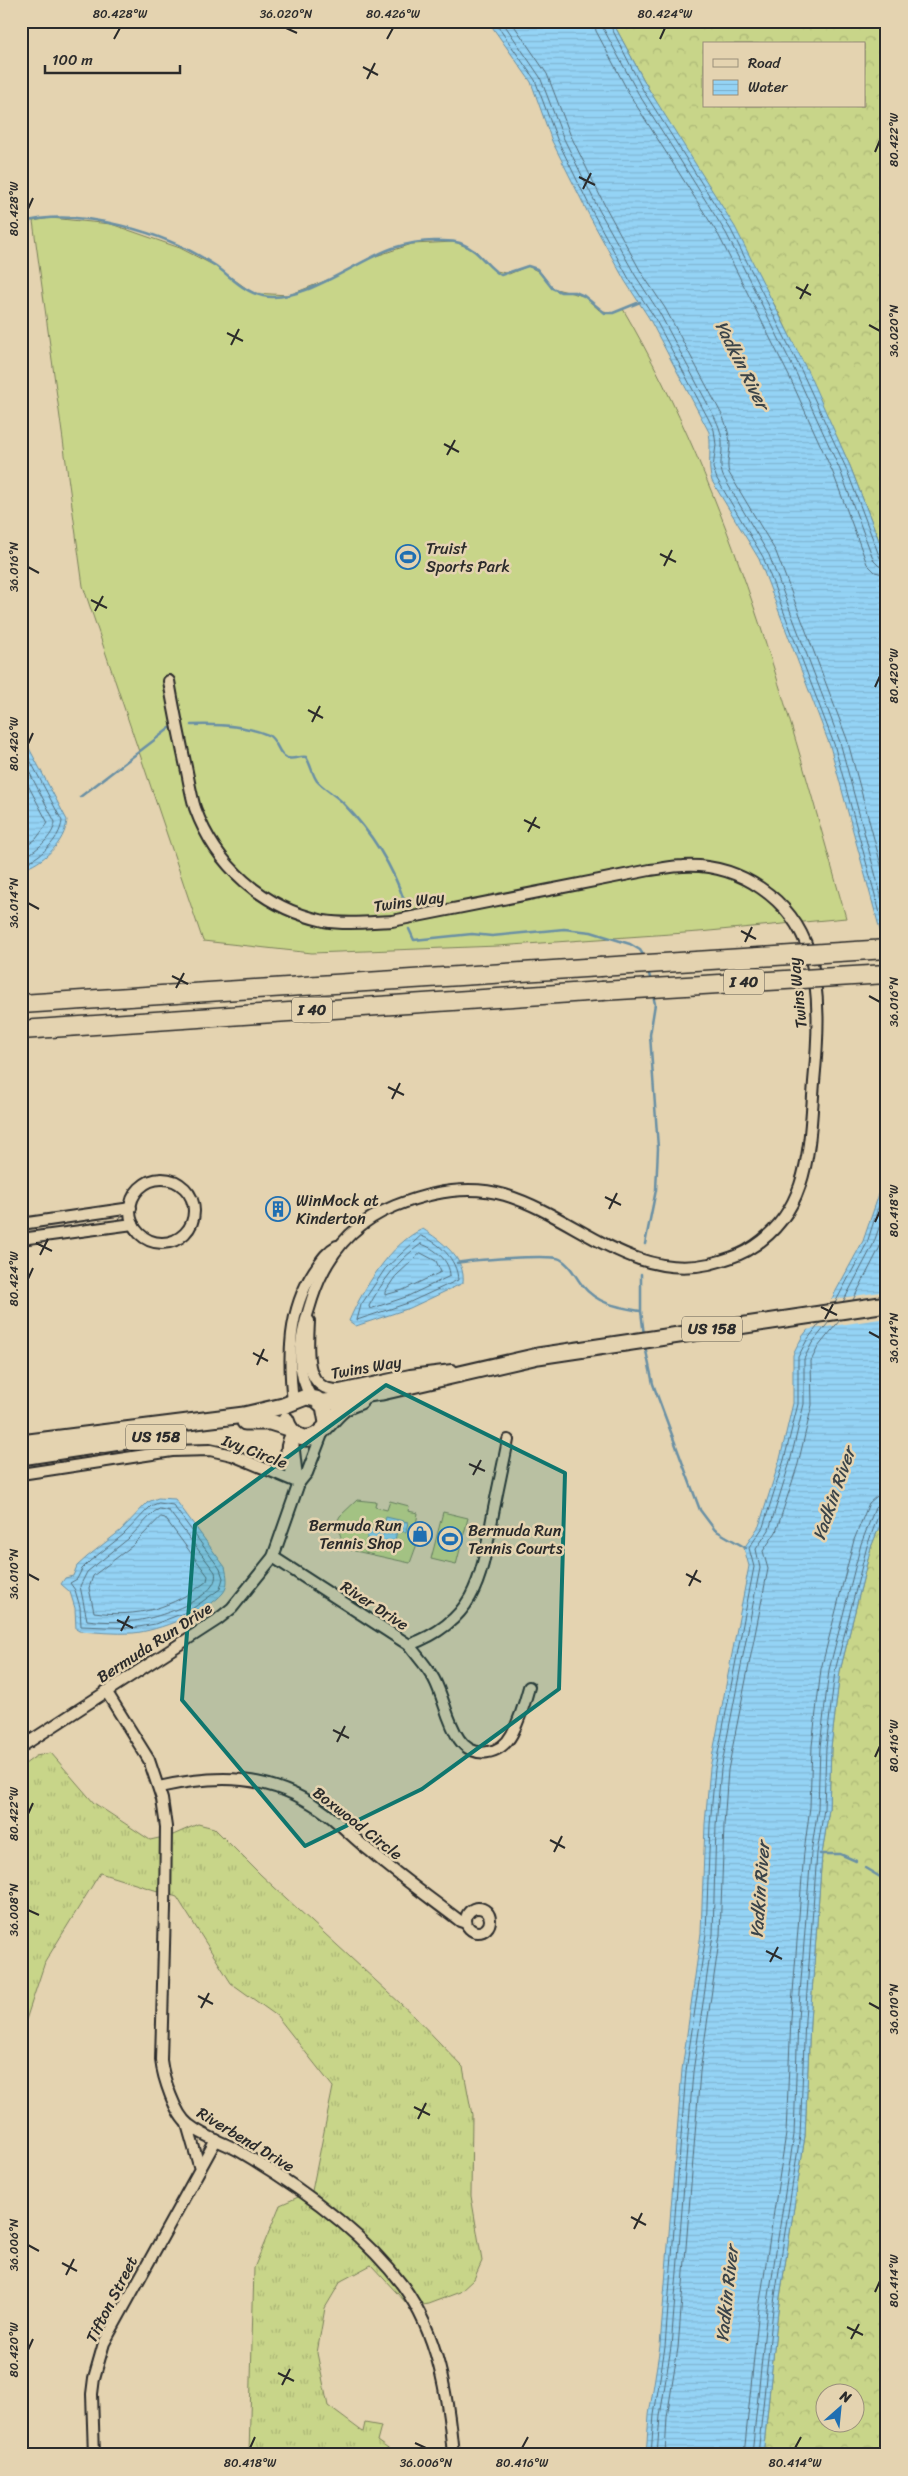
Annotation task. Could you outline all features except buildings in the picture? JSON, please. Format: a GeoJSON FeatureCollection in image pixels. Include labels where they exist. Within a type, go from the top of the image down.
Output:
{"type":"FeatureCollection","features":[{"type":"Feature","properties":{"kind":"highway","name":"I 40"},"geometry":{"type":"LineString","coordinates":[[21,1004],[887,948]]}},
{"type":"Feature","properties":{"kind":"highway","name":"I 40"},"geometry":{"type":"LineString","coordinates":[[21,1030],[887,974]]}},
{"type":"Feature","properties":{"kind":"main road","name":"US 158"},"geometry":{"type":"LineString","coordinates":[[316,1400],[329,1402],[360,1394],[382,1392],[538,1356],[887,1304]]}},
{"type":"Feature","properties":{"kind":"main road","name":"US 158"},"geometry":{"type":"LineString","coordinates":[[326,1426],[345,1408],[382,1392]]}},
{"type":"Feature","properties":{"kind":"main road"},"geometry":{"type":"LineString","coordinates":[[300,1398],[316,1400],[327,1412],[326,1426],[317,1435],[307,1438],[291,1430],[287,1412],[292,1403],[300,1398]]}},
{"type":"Feature","properties":{"kind":"main road","name":"US 158"},"geometry":{"type":"LineString","coordinates":[[21,1443],[200,1422],[259,1412],[292,1403]]}},
{"type":"Feature","properties":{"kind":"main road","name":"US 158"},"geometry":{"type":"LineString","coordinates":[[21,1457],[243,1422],[270,1422],[291,1430]]}},
{"type":"Feature","properties":{"kind":"street","name":"Twins Way"},"geometry":{"type":"LineString","coordinates":[[168,681],[195,807],[213,846],[236,876],[265,898],[281,907],[325,921],[357,923],[392,921],[650,870],[684,866],[710,867],[730,872],[756,884],[781,905],[801,933],[809,954],[816,1000],[817,1028],[808,1161],[790,1210],[769,1235],[745,1252],[719,1262],[690,1268],[664,1267],[622,1252],[540,1210],[504,1195],[468,1189],[424,1194],[381,1211],[350,1233],[337,1246],[318,1284],[302,1329],[300,1352],[304,1380],[316,1400]]}},
{"type":"Feature","properties":{"kind":"street"},"geometry":{"type":"LineString","coordinates":[[161,1179],[172,1181],[182,1187],[190,1196],[194,1206],[193,1218],[189,1228],[171,1242],[160,1243],[149,1240],[140,1233],[133,1224],[131,1208],[134,1197],[140,1188],[150,1182],[161,1179]]}},
{"type":"Feature","properties":{"kind":"street"},"geometry":{"type":"LineString","coordinates":[[21,1224],[131,1208]]}},
{"type":"Feature","properties":{"kind":"street"},"geometry":{"type":"LineString","coordinates":[[21,1239],[133,1224]]}},
{"type":"Feature","properties":{"kind":"street","name":"Twins Way"},"geometry":{"type":"LineString","coordinates":[[292,1403],[289,1359],[297,1308],[318,1264],[329,1250],[337,1246]]}},
{"type":"Feature","properties":{"kind":"street","name":"Twins Way"},"geometry":{"type":"LineString","coordinates":[[309,1309],[310,1366],[316,1381],[328,1390],[340,1390],[410,1375],[498,1364]]}},
{"type":"Feature","properties":{"kind":"street","name":"Bermuda Run Drive"},"geometry":{"type":"LineString","coordinates":[[21,1747],[217,1620],[238,1600],[273,1557],[299,1484],[308,1473],[326,1426]]}},
{"type":"Feature","properties":{"kind":"street","name":"Bermuda Run Drive"},"geometry":{"type":"LineString","coordinates":[[291,1430],[299,1484]]}},
{"type":"Feature","properties":{"kind":"street","name":"River Drive"},"geometry":{"type":"LineString","coordinates":[[273,1557],[409,1644],[440,1629],[456,1616],[471,1597],[482,1574],[508,1440]]}},
{"type":"Feature","properties":{"kind":"street","name":"Ivy Circle"},"geometry":{"type":"LineString","coordinates":[[21,1474],[172,1451],[210,1450],[232,1455],[299,1484]]}},
{"type":"Feature","properties":{"kind":"street"},"geometry":{"type":"LineString","coordinates":[[409,1644],[435,1681],[456,1734],[463,1744],[474,1752],[486,1753],[497,1749],[509,1738],[523,1709],[529,1687]]}},
{"type":"Feature","properties":{"kind":"street","name":"Riverbend Drive"},"geometry":{"type":"LineString","coordinates":[[106,1691],[138,1740],[159,1786],[166,1827],[161,2060],[166,2083],[174,2104],[187,2124],[237,2150],[286,2180],[330,2213],[370,2249],[403,2287],[425,2326],[436,2353],[446,2403],[453,2455]]}},
{"type":"Feature","properties":{"kind":"street","name":"Boxwood Circle"},"geometry":{"type":"LineString","coordinates":[[159,1786],[188,1780],[227,1778],[252,1781],[288,1791],[322,1810],[382,1861],[460,1921],[466,1923]]}},
{"type":"Feature","properties":{"kind":"street"},"geometry":{"type":"LineString","coordinates":[[187,2124],[200,2169]]}},
{"type":"Feature","properties":{"kind":"street","name":"Tifton Street"},"geometry":{"type":"LineString","coordinates":[[94,2455],[92,2394],[94,2378],[104,2343],[126,2299],[216,2140]]}},
{"type":"Feature","properties":{"kind":"highlighted area"},"geometry":{"type":"Polygon","coordinates":[[[386,1385],[565,1473],[559,1689],[422,1789],[305,1846],[182,1700],[195,1525],[386,1385]]]}},
{"type":"Feature","properties":{"kind":"green space"},"geometry":{"type":"Polygon","coordinates":[[[612,21],[887,21],[887,561],[850,466],[778,311],[648,88],[612,21]]]}},
{"type":"Feature","properties":{"kind":"green space","name":"Truist Sports Park"},"geometry":{"type":"Polygon","coordinates":[[[51,218],[111,224],[180,248],[215,266],[253,293],[289,295],[330,279],[370,258],[412,244],[455,242],[476,251],[493,270],[509,274],[528,266],[541,273],[552,288],[584,296],[599,310],[613,313],[623,309],[662,381],[696,454],[754,606],[802,761],[846,918],[699,932],[498,946],[312,953],[203,941],[83,586],[33,221],[51,218]]]}},
{"type":"Feature","properties":{"kind":"green space"},"geometry":{"type":"Polygon","coordinates":[[[357,1500],[376,1502],[375,1507],[387,1510],[390,1501],[409,1506],[408,1511],[418,1513],[413,1543],[417,1544],[410,1563],[346,1549],[337,1522],[340,1516],[357,1500]]]}},
{"type":"Feature","properties":{"kind":"green space"},"geometry":{"type":"Polygon","coordinates":[[[887,1508],[887,2455],[763,2455],[778,2310],[805,2136],[810,2020],[822,1854],[829,1809],[831,1747],[840,1671],[871,1547],[887,1508]]]}},
{"type":"Feature","properties":{"kind":"green space","name":"Bermuda Run Tennis Courts"},"geometry":{"type":"Polygon","coordinates":[[[443,1512],[468,1518],[456,1565],[431,1559],[443,1512]]]}},
{"type":"Feature","properties":{"kind":"green space"},"geometry":{"type":"Polygon","coordinates":[[[51,1753],[94,1803],[150,1840],[173,1835],[198,1824],[214,1828],[261,1875],[413,2015],[463,2067],[472,2115],[471,2196],[482,2261],[474,2279],[460,2292],[428,2304],[410,2307],[371,2265],[341,2281],[325,2308],[317,2353],[328,2406],[363,2432],[365,2423],[381,2426],[377,2441],[391,2451],[390,2455],[249,2455],[254,2268],[280,2205],[312,2191],[333,2087],[277,2016],[231,1983],[177,1897],[100,1873],[45,1962],[21,2035],[21,1767],[36,1756],[51,1753]]]}},
{"type":"Feature","properties":{"kind":"water","name":"Yadkin River"},"geometry":{"type":"Polygon","coordinates":[[[488,21],[612,21],[648,88],[735,227],[807,370],[850,466],[887,561],[887,956],[830,746],[759,559],[712,481],[709,432],[649,318],[625,281],[589,215],[552,141],[531,82],[488,21]]]}},
{"type":"Feature","properties":{"kind":"water"},"geometry":{"type":"Polygon","coordinates":[[[21,733],[67,820],[62,837],[51,851],[45,857],[21,870],[21,733]]]}},
{"type":"Feature","properties":{"kind":"water","name":"Yadkin River"},"geometry":{"type":"Polygon","coordinates":[[[887,1157],[887,1508],[871,1547],[840,1671],[831,1747],[829,1809],[822,1854],[810,2020],[805,2136],[778,2310],[763,2455],[646,2455],[649,2415],[660,2346],[682,2070],[701,1933],[705,1824],[710,1768],[749,1566],[744,1548],[759,1526],[780,1459],[793,1403],[793,1355],[802,1337],[830,1302],[863,1241],[878,1197],[887,1157]]]}},
{"type":"Feature","properties":{"kind":"water"},"geometry":{"type":"Polygon","coordinates":[[[423,1229],[451,1251],[461,1266],[463,1283],[410,1308],[356,1326],[349,1321],[361,1296],[389,1256],[411,1235],[423,1229]]]}},
{"type":"Feature","properties":{"kind":"water"},"geometry":{"type":"Polygon","coordinates":[[[158,1498],[175,1499],[225,1567],[227,1580],[225,1590],[206,1607],[155,1629],[133,1633],[79,1631],[76,1629],[75,1608],[70,1592],[61,1584],[65,1578],[73,1576],[77,1566],[120,1531],[148,1502],[158,1498]]]}},
{"type":"Feature","properties":{"kind":"water"},"geometry":{"type":"Polygon","coordinates":[[[386,1517],[408,1522],[406,1532],[397,1531],[393,1550],[367,1544],[367,1536],[370,1529],[382,1532],[386,1517]]]}},
{"type":"Feature","properties":{"kind":"pier"},"geometry":{"type":"Polygon","coordinates":[[[887,1291],[887,1318],[805,1330],[828,1300],[887,1291]]]}},
{"type":"Feature","properties":{"kind":"waterway"},"geometry":{"type":"LineString","coordinates":[[21,223],[44,219],[95,220],[148,233],[196,254],[216,266],[244,288],[263,296],[279,297],[295,294],[330,280],[393,248],[419,242],[447,241],[467,246],[501,275],[528,266],[537,269],[552,288],[561,292],[575,292],[584,296],[605,313],[613,313],[640,302]]}},
{"type":"Feature","properties":{"kind":"waterway"},"geometry":{"type":"LineString","coordinates":[[191,725],[230,726],[250,729],[271,737],[281,753],[287,758],[306,757],[317,781],[343,803],[372,838],[394,875],[405,903]]}},
{"type":"Feature","properties":{"kind":"waterway"},"geometry":{"type":"LineString","coordinates":[[80,797],[170,728]]}},
{"type":"Feature","properties":{"kind":"waterway"},"geometry":{"type":"LineString","coordinates":[[409,929],[414,940],[472,934],[492,936],[564,929],[591,932],[630,944],[640,950],[645,958]]}},
{"type":"Feature","properties":{"kind":"waterway"},"geometry":{"type":"LineString","coordinates":[[648,970],[651,982]]}},
{"type":"Feature","properties":{"kind":"waterway"},"geometry":{"type":"LineString","coordinates":[[645,1244],[656,1190],[658,1148],[650,1035],[655,1004],[653,995]]}},
{"type":"Feature","properties":{"kind":"waterway"},"geometry":{"type":"LineString","coordinates":[[457,1263],[527,1257],[560,1259],[567,1264],[582,1285],[594,1297],[608,1304],[640,1311]]}},
{"type":"Feature","properties":{"kind":"waterway"},"geometry":{"type":"LineString","coordinates":[[641,1274],[641,1311],[644,1335]]}},
{"type":"Feature","properties":{"kind":"waterway"},"geometry":{"type":"LineString","coordinates":[[645,1346],[653,1384],[700,1510],[715,1530],[746,1548]]}},
{"type":"Feature","properties":{"kind":"waterway"},"geometry":{"type":"LineString","coordinates":[[820,1854],[840,1854],[856,1861]]}},
{"type":"Feature","properties":{"kind":"waterway"},"geometry":{"type":"LineString","coordinates":[[865,1868],[887,1881]]}},
{"type":"Feature","properties":{"kind":"place","name":"Truist Sports Park"},"geometry":{"type":"Point","coordinates":[408,557]}},
{"type":"Feature","properties":{"kind":"place","name":"WinMock at Kinderton"},"geometry":{"type":"Point","coordinates":[278,1209]}},
{"type":"Feature","properties":{"kind":"place","name":"Bermuda Run Tennis Shop"},"geometry":{"type":"Point","coordinates":[420,1534]}},
{"type":"Feature","properties":{"kind":"place","name":"Bermuda Run Tennis Courts"},"geometry":{"type":"Point","coordinates":[450,1539]}}]}
